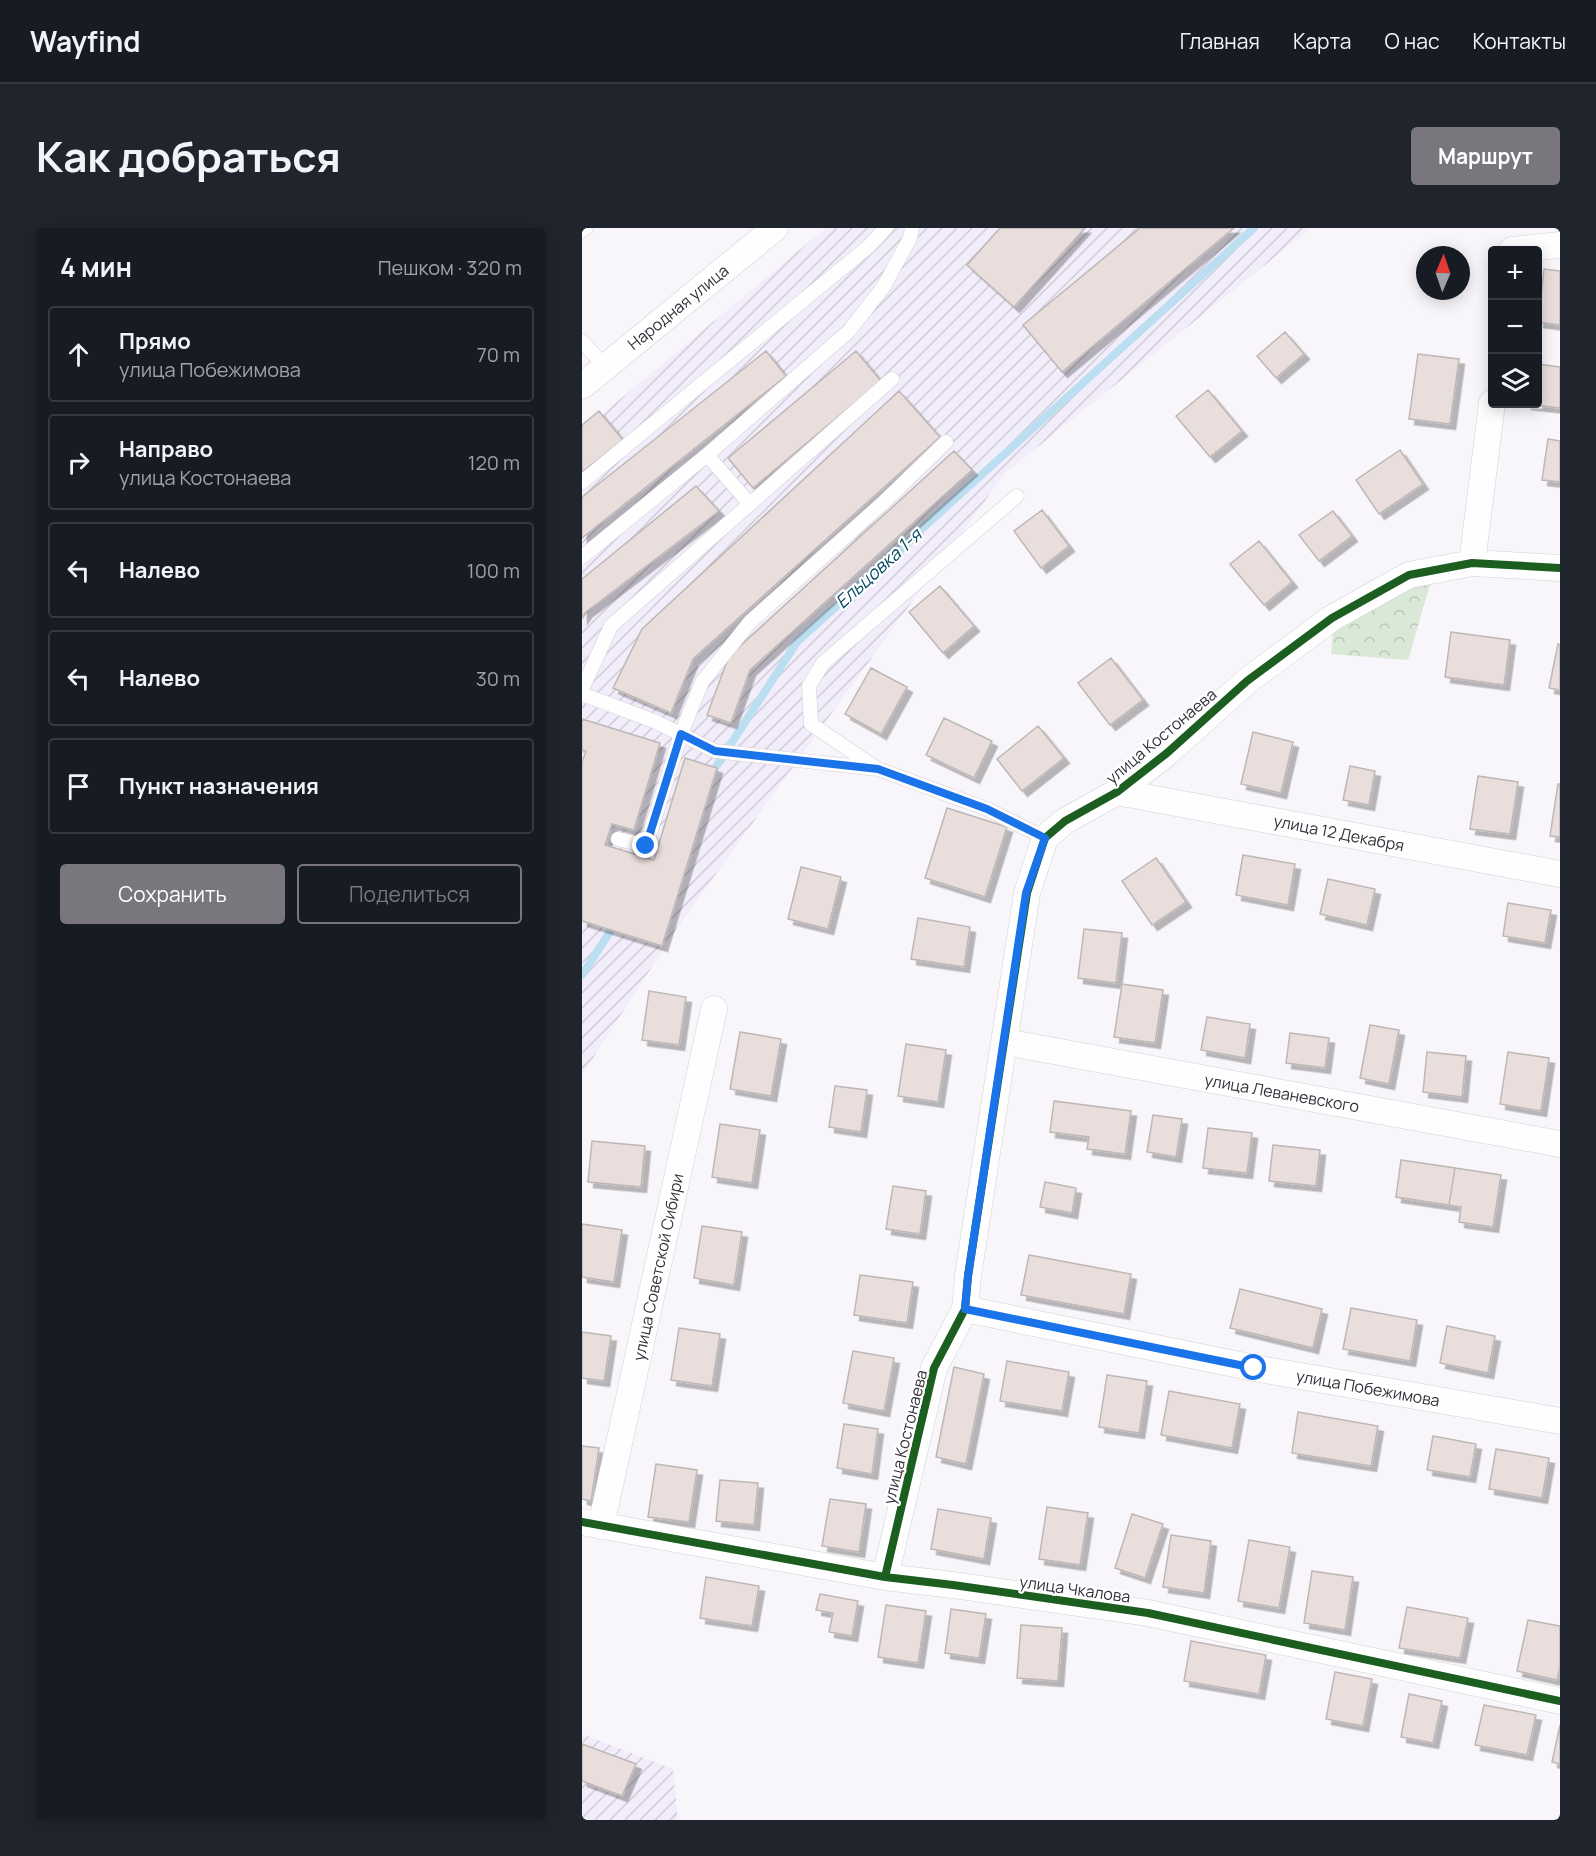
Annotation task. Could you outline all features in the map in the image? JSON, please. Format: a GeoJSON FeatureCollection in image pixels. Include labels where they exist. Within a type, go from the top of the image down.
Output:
{"type":"FeatureCollection","features":[{"type":"Feature","properties":{"kind":"street","name":"Народная улица"},"geometry":{"type":"LineString","coordinates":[[582,386],[775,228]]}},
{"type":"Feature","properties":{"kind":"street"},"geometry":{"type":"LineString","coordinates":[[1542,247],[1560,245]]}},
{"type":"Feature","properties":{"kind":"street"},"geometry":{"type":"LineString","coordinates":[[1472,563],[1491,408]]}},
{"type":"Feature","properties":{"kind":"street","name":"улица Костонаева"},"geometry":{"type":"LineString","coordinates":[[885,1577],[934,1368],[965,1309],[968,1276],[1026,893],[1045,838],[1065,821],[1117,792],[1167,753],[1247,681],[1332,618],[1409,576],[1472,563],[1560,568]]}},
{"type":"Feature","properties":{"kind":"street","name":"улица 12 Декабря"},"geometry":{"type":"LineString","coordinates":[[1117,792],[1560,874]]}},
{"type":"Feature","properties":{"kind":"street","name":"улица Советской Сибири"},"geometry":{"type":"LineString","coordinates":[[592,1524],[714,1010]]}},
{"type":"Feature","properties":{"kind":"street","name":"улица Леваневского"},"geometry":{"type":"LineString","coordinates":[[1005,1042],[1560,1144]]}},
{"type":"Feature","properties":{"kind":"street","name":"улица Побежимова"},"geometry":{"type":"LineString","coordinates":[[965,1309],[1254,1368],[1560,1421]]}},
{"type":"Feature","properties":{"kind":"street","name":"улица Чкалова"},"geometry":{"type":"LineString","coordinates":[[592,1524],[885,1577],[1148,1613],[1560,1701]]}},
{"type":"Feature","properties":{"kind":"lane"},"geometry":{"type":"LineString","coordinates":[[582,231],[586,228]]}},
{"type":"Feature","properties":{"kind":"lane"},"geometry":{"type":"LineString","coordinates":[[582,482],[868,247],[886,228]]}},
{"type":"Feature","properties":{"kind":"lane"},"geometry":{"type":"LineString","coordinates":[[582,557],[707,455],[849,332],[884,285],[910,238],[912,228]]}},
{"type":"Feature","properties":{"kind":"lane"},"geometry":{"type":"LineString","coordinates":[[582,341],[605,368]]}},
{"type":"Feature","properties":{"kind":"lane"},"geometry":{"type":"LineString","coordinates":[[582,689],[611,626],[892,379]]}},
{"type":"Feature","properties":{"kind":"lane"},"geometry":{"type":"LineString","coordinates":[[618,838],[646,846],[681,734],[702,682],[750,622],[884,502],[946,442]]}},
{"type":"Feature","properties":{"kind":"lane"},"geometry":{"type":"LineString","coordinates":[[707,455],[750,504]]}},
{"type":"Feature","properties":{"kind":"lane"},"geometry":{"type":"LineString","coordinates":[[1017,496],[823,663],[809,686],[811,724],[878,769],[987,809],[1045,838]]}},
{"type":"Feature","properties":{"kind":"lane"},"geometry":{"type":"LineString","coordinates":[[582,694],[654,721],[715,751],[878,769]]}},
{"type":"Feature","properties":{"kind":"shaded area"},"geometry":{"type":"Polygon","coordinates":[[[826,228],[1311,228],[1005,473],[677,928],[582,1075],[582,431],[826,228]]]}},
{"type":"Feature","properties":{"kind":"shaded area"},"geometry":{"type":"Polygon","coordinates":[[[582,1734],[673,1769],[678,1820],[582,1820],[582,1734]]]}},
{"type":"Feature","properties":{"kind":"green space"},"geometry":{"type":"Polygon","coordinates":[[[1431,581],[1408,660],[1331,654],[1333,630],[1377,601],[1431,581]]]}},
{"type":"Feature","properties":{"kind":"building"},"geometry":{"type":"Polygon","coordinates":[[[1000,228],[1085,228],[1014,307],[967,265],[1000,228]]]}},
{"type":"Feature","properties":{"kind":"building"},"geometry":{"type":"Polygon","coordinates":[[[1140,228],[1234,228],[1062,372],[1023,325],[1140,228]]]}},
{"type":"Feature","properties":{"kind":"building"},"geometry":{"type":"Polygon","coordinates":[[[1544,269],[1560,271],[1560,325],[1542,323],[1544,269]]]}},
{"type":"Feature","properties":{"kind":"building"},"geometry":{"type":"Polygon","coordinates":[[[1285,332],[1304,354],[1276,378],[1257,356],[1285,332]]]}},
{"type":"Feature","properties":{"kind":"building"},"geometry":{"type":"Polygon","coordinates":[[[766,351],[786,376],[582,538],[582,497],[766,351]]]}},
{"type":"Feature","properties":{"kind":"building"},"geometry":{"type":"Polygon","coordinates":[[[856,351],[881,381],[753,488],[728,458],[856,351]]]}},
{"type":"Feature","properties":{"kind":"building"},"geometry":{"type":"Polygon","coordinates":[[[1418,354],[1459,359],[1450,424],[1409,419],[1418,354]]]}},
{"type":"Feature","properties":{"kind":"building"},"geometry":{"type":"Polygon","coordinates":[[[1542,365],[1560,367],[1560,408],[1542,406],[1542,365]]]}},
{"type":"Feature","properties":{"kind":"building"},"geometry":{"type":"Polygon","coordinates":[[[1208,390],[1242,431],[1210,457],[1176,416],[1208,390]]]}},
{"type":"Feature","properties":{"kind":"building"},"geometry":{"type":"Polygon","coordinates":[[[899,391],[940,437],[693,659],[671,713],[613,688],[642,629],[899,391]]]}},
{"type":"Feature","properties":{"kind":"building"},"geometry":{"type":"Polygon","coordinates":[[[599,411],[623,440],[582,472],[582,425],[599,411]]]}},
{"type":"Feature","properties":{"kind":"building"},"geometry":{"type":"Polygon","coordinates":[[[1548,439],[1560,441],[1560,482],[1542,480],[1548,439]]]}},
{"type":"Feature","properties":{"kind":"building"},"geometry":{"type":"Polygon","coordinates":[[[1400,450],[1423,484],[1379,514],[1356,480],[1400,450]]]}},
{"type":"Feature","properties":{"kind":"building"},"geometry":{"type":"Polygon","coordinates":[[[954,451],[972,470],[750,670],[731,723],[707,715],[729,656],[954,451]]]}},
{"type":"Feature","properties":{"kind":"building"},"geometry":{"type":"Polygon","coordinates":[[[696,486],[719,511],[586,612],[582,618],[582,579],[696,486]]]}},
{"type":"Feature","properties":{"kind":"building"},"geometry":{"type":"Polygon","coordinates":[[[1042,510],[1069,546],[1041,568],[1014,531],[1042,510]]]}},
{"type":"Feature","properties":{"kind":"building"},"geometry":{"type":"Polygon","coordinates":[[[1333,511],[1352,536],[1319,561],[1299,535],[1333,511]]]}},
{"type":"Feature","properties":{"kind":"building"},"geometry":{"type":"Polygon","coordinates":[[[1259,541],[1292,582],[1264,605],[1230,564],[1259,541]]]}},
{"type":"Feature","properties":{"kind":"building"},"geometry":{"type":"Polygon","coordinates":[[[940,586],[974,626],[943,653],[909,612],[940,586]]]}},
{"type":"Feature","properties":{"kind":"building"},"geometry":{"type":"Polygon","coordinates":[[[1451,632],[1510,640],[1504,685],[1445,677],[1451,632]]]}},
{"type":"Feature","properties":{"kind":"building"},"geometry":{"type":"Polygon","coordinates":[[[1558,644],[1560,645],[1560,690],[1549,688],[1558,644]]]}},
{"type":"Feature","properties":{"kind":"building"},"geometry":{"type":"Polygon","coordinates":[[[1111,658],[1143,700],[1110,725],[1078,683],[1111,658]]]}},
{"type":"Feature","properties":{"kind":"building"},"geometry":{"type":"Polygon","coordinates":[[[871,668],[907,687],[881,734],[845,714],[871,668]]]}},
{"type":"Feature","properties":{"kind":"building"},"geometry":{"type":"Polygon","coordinates":[[[944,718],[992,741],[974,778],[926,755],[944,718]]]}},
{"type":"Feature","properties":{"kind":"building"},"geometry":{"type":"Polygon","coordinates":[[[582,719],[660,743],[634,830],[612,824],[605,845],[654,860],[685,758],[717,768],[662,946],[582,921],[582,762],[586,751],[582,750],[582,719]]]}},
{"type":"Feature","properties":{"kind":"building"},"geometry":{"type":"Polygon","coordinates":[[[1038,726],[1064,758],[1022,791],[997,759],[1038,726]]]}},
{"type":"Feature","properties":{"kind":"building"},"geometry":{"type":"Polygon","coordinates":[[[1253,732],[1293,742],[1281,793],[1241,784],[1253,732]]]}},
{"type":"Feature","properties":{"kind":"building"},"geometry":{"type":"Polygon","coordinates":[[[1350,766],[1375,771],[1369,805],[1343,800],[1350,766]]]}},
{"type":"Feature","properties":{"kind":"building"},"geometry":{"type":"Polygon","coordinates":[[[1478,776],[1518,782],[1510,834],[1470,829],[1478,776]]]}},
{"type":"Feature","properties":{"kind":"building"},"geometry":{"type":"Polygon","coordinates":[[[1558,784],[1560,784],[1560,837],[1550,836],[1558,784]]]}},
{"type":"Feature","properties":{"kind":"building"},"geometry":{"type":"Polygon","coordinates":[[[947,808],[1007,827],[985,897],[925,878],[947,808]]]}},
{"type":"Feature","properties":{"kind":"building"},"geometry":{"type":"Polygon","coordinates":[[[1243,855],[1295,864],[1288,905],[1236,895],[1243,855]]]}},
{"type":"Feature","properties":{"kind":"building"},"geometry":{"type":"Polygon","coordinates":[[[1156,858],[1186,902],[1152,925],[1122,881],[1156,858]]]}},
{"type":"Feature","properties":{"kind":"building"},"geometry":{"type":"Polygon","coordinates":[[[801,867],[841,877],[828,929],[788,919],[801,867]]]}},
{"type":"Feature","properties":{"kind":"building"},"geometry":{"type":"Polygon","coordinates":[[[1328,879],[1375,889],[1367,925],[1320,914],[1328,879]]]}},
{"type":"Feature","properties":{"kind":"building"},"geometry":{"type":"Polygon","coordinates":[[[1508,903],[1551,910],[1545,943],[1503,936],[1508,903]]]}},
{"type":"Feature","properties":{"kind":"building"},"geometry":{"type":"Polygon","coordinates":[[[918,918],[970,927],[964,967],[911,959],[918,918]]]}},
{"type":"Feature","properties":{"kind":"building"},"geometry":{"type":"Polygon","coordinates":[[[1084,929],[1122,933],[1116,983],[1078,978],[1084,929]]]}},
{"type":"Feature","properties":{"kind":"building"},"geometry":{"type":"Polygon","coordinates":[[[1122,984],[1163,990],[1155,1043],[1114,1037],[1122,984]]]}},
{"type":"Feature","properties":{"kind":"building"},"geometry":{"type":"Polygon","coordinates":[[[649,991],[686,997],[679,1045],[642,1040],[649,991]]]}},
{"type":"Feature","properties":{"kind":"building"},"geometry":{"type":"Polygon","coordinates":[[[1207,1017],[1250,1024],[1245,1058],[1201,1050],[1207,1017]]]}},
{"type":"Feature","properties":{"kind":"building"},"geometry":{"type":"Polygon","coordinates":[[[1370,1025],[1399,1030],[1389,1084],[1360,1078],[1370,1025]]]}},
{"type":"Feature","properties":{"kind":"building"},"geometry":{"type":"Polygon","coordinates":[[[740,1032],[781,1039],[771,1096],[730,1089],[740,1032]]]}},
{"type":"Feature","properties":{"kind":"building"},"geometry":{"type":"Polygon","coordinates":[[[1290,1033],[1329,1038],[1325,1068],[1286,1063],[1290,1033]]]}},
{"type":"Feature","properties":{"kind":"building"},"geometry":{"type":"Polygon","coordinates":[[[906,1044],[946,1050],[938,1102],[898,1096],[906,1044]]]}},
{"type":"Feature","properties":{"kind":"building"},"geometry":{"type":"Polygon","coordinates":[[[1427,1052],[1466,1056],[1462,1097],[1423,1092],[1427,1052]]]}},
{"type":"Feature","properties":{"kind":"building"},"geometry":{"type":"Polygon","coordinates":[[[1508,1052],[1549,1058],[1541,1111],[1500,1104],[1508,1052]]]}},
{"type":"Feature","properties":{"kind":"building"},"geometry":{"type":"Polygon","coordinates":[[[835,1086],[867,1090],[861,1132],[829,1127],[835,1086]]]}},
{"type":"Feature","properties":{"kind":"building"},"geometry":{"type":"Polygon","coordinates":[[[1054,1101],[1131,1111],[1125,1154],[1087,1149],[1089,1137],[1050,1132],[1054,1101]]]}},
{"type":"Feature","properties":{"kind":"building"},"geometry":{"type":"Polygon","coordinates":[[[1153,1115],[1182,1119],[1176,1157],[1147,1152],[1153,1115]]]}},
{"type":"Feature","properties":{"kind":"building"},"geometry":{"type":"Polygon","coordinates":[[[720,1124],[760,1130],[752,1183],[712,1177],[720,1124]]]}},
{"type":"Feature","properties":{"kind":"building"},"geometry":{"type":"Polygon","coordinates":[[[1208,1128],[1252,1133],[1247,1173],[1203,1168],[1208,1128]]]}},
{"type":"Feature","properties":{"kind":"building"},"geometry":{"type":"Polygon","coordinates":[[[592,1141],[645,1146],[641,1187],[588,1182],[592,1141]]]}},
{"type":"Feature","properties":{"kind":"building"},"geometry":{"type":"Polygon","coordinates":[[[1273,1145],[1320,1150],[1316,1186],[1269,1181],[1273,1145]]]}},
{"type":"Feature","properties":{"kind":"building"},"geometry":{"type":"Polygon","coordinates":[[[1401,1160],[1455,1168],[1449,1205],[1396,1197],[1401,1160]]]}},
{"type":"Feature","properties":{"kind":"building"},"geometry":{"type":"Polygon","coordinates":[[[1455,1168],[1501,1175],[1493,1227],[1459,1222],[1461,1207],[1449,1205],[1455,1168]]]}},
{"type":"Feature","properties":{"kind":"building"},"geometry":{"type":"Polygon","coordinates":[[[1045,1182],[1076,1188],[1072,1213],[1040,1207],[1045,1182]]]}},
{"type":"Feature","properties":{"kind":"building"},"geometry":{"type":"Polygon","coordinates":[[[893,1186],[926,1191],[920,1234],[886,1229],[893,1186]]]}},
{"type":"Feature","properties":{"kind":"building"},"geometry":{"type":"Polygon","coordinates":[[[582,1224],[622,1230],[614,1282],[582,1277],[582,1224]]]}},
{"type":"Feature","properties":{"kind":"building"},"geometry":{"type":"Polygon","coordinates":[[[702,1226],[742,1232],[734,1285],[694,1278],[702,1226]]]}},
{"type":"Feature","properties":{"kind":"building"},"geometry":{"type":"Polygon","coordinates":[[[1029,1255],[1131,1274],[1124,1314],[1021,1295],[1029,1255]]]}},
{"type":"Feature","properties":{"kind":"building"},"geometry":{"type":"Polygon","coordinates":[[[860,1275],[913,1282],[907,1323],[854,1315],[860,1275]]]}},
{"type":"Feature","properties":{"kind":"building"},"geometry":{"type":"Polygon","coordinates":[[[1240,1289],[1322,1309],[1313,1348],[1230,1328],[1240,1289]]]}},
{"type":"Feature","properties":{"kind":"building"},"geometry":{"type":"Polygon","coordinates":[[[1351,1308],[1417,1320],[1410,1361],[1343,1349],[1351,1308]]]}},
{"type":"Feature","properties":{"kind":"building"},"geometry":{"type":"Polygon","coordinates":[[[1447,1326],[1495,1336],[1488,1373],[1440,1363],[1447,1326]]]}},
{"type":"Feature","properties":{"kind":"building"},"geometry":{"type":"Polygon","coordinates":[[[679,1328],[720,1334],[712,1386],[671,1380],[679,1328]]]}},
{"type":"Feature","properties":{"kind":"building"},"geometry":{"type":"Polygon","coordinates":[[[582,1332],[611,1336],[604,1381],[582,1378],[582,1332]]]}},
{"type":"Feature","properties":{"kind":"building"},"geometry":{"type":"Polygon","coordinates":[[[853,1351],[894,1358],[884,1411],[843,1403],[853,1351]]]}},
{"type":"Feature","properties":{"kind":"building"},"geometry":{"type":"Polygon","coordinates":[[[1007,1361],[1069,1372],[1062,1411],[1000,1401],[1007,1361]]]}},
{"type":"Feature","properties":{"kind":"building"},"geometry":{"type":"Polygon","coordinates":[[[954,1367],[984,1374],[966,1464],[936,1457],[954,1367]]]}},
{"type":"Feature","properties":{"kind":"building"},"geometry":{"type":"Polygon","coordinates":[[[1107,1375],[1147,1381],[1139,1433],[1099,1427],[1107,1375]]]}},
{"type":"Feature","properties":{"kind":"building"},"geometry":{"type":"Polygon","coordinates":[[[1169,1391],[1240,1404],[1232,1448],[1161,1435],[1169,1391]]]}},
{"type":"Feature","properties":{"kind":"building"},"geometry":{"type":"Polygon","coordinates":[[[1298,1412],[1378,1426],[1371,1466],[1292,1453],[1298,1412]]]}},
{"type":"Feature","properties":{"kind":"building"},"geometry":{"type":"Polygon","coordinates":[[[844,1424],[878,1429],[872,1474],[837,1468],[844,1424]]]}},
{"type":"Feature","properties":{"kind":"building"},"geometry":{"type":"Polygon","coordinates":[[[1433,1436],[1476,1444],[1470,1477],[1427,1470],[1433,1436]]]}},
{"type":"Feature","properties":{"kind":"building"},"geometry":{"type":"Polygon","coordinates":[[[582,1446],[599,1448],[591,1501],[582,1499],[582,1446]]]}},
{"type":"Feature","properties":{"kind":"building"},"geometry":{"type":"Polygon","coordinates":[[[1496,1449],[1549,1458],[1542,1498],[1489,1489],[1496,1449]]]}},
{"type":"Feature","properties":{"kind":"building"},"geometry":{"type":"Polygon","coordinates":[[[656,1464],[697,1470],[689,1522],[648,1517],[656,1464]]]}},
{"type":"Feature","properties":{"kind":"building"},"geometry":{"type":"Polygon","coordinates":[[[720,1480],[758,1483],[754,1525],[716,1521],[720,1480]]]}},
{"type":"Feature","properties":{"kind":"building"},"geometry":{"type":"Polygon","coordinates":[[[830,1499],[866,1504],[859,1552],[822,1546],[830,1499]]]}},
{"type":"Feature","properties":{"kind":"building"},"geometry":{"type":"Polygon","coordinates":[[[1047,1507],[1088,1513],[1080,1565],[1039,1559],[1047,1507]]]}},
{"type":"Feature","properties":{"kind":"building"},"geometry":{"type":"Polygon","coordinates":[[[938,1509],[991,1518],[984,1559],[931,1549],[938,1509]]]}},
{"type":"Feature","properties":{"kind":"building"},"geometry":{"type":"Polygon","coordinates":[[[1132,1514],[1163,1524],[1145,1578],[1115,1568],[1132,1514]]]}},
{"type":"Feature","properties":{"kind":"building"},"geometry":{"type":"Polygon","coordinates":[[[1171,1535],[1211,1541],[1204,1593],[1163,1587],[1171,1535]]]}},
{"type":"Feature","properties":{"kind":"building"},"geometry":{"type":"Polygon","coordinates":[[[1249,1540],[1290,1547],[1279,1608],[1238,1601],[1249,1540]]]}},
{"type":"Feature","properties":{"kind":"building"},"geometry":{"type":"Polygon","coordinates":[[[1312,1571],[1353,1577],[1345,1630],[1304,1623],[1312,1571]]]}},
{"type":"Feature","properties":{"kind":"building"},"geometry":{"type":"Polygon","coordinates":[[[706,1577],[759,1586],[752,1626],[700,1618],[706,1577]]]}},
{"type":"Feature","properties":{"kind":"building"},"geometry":{"type":"Polygon","coordinates":[[[820,1594],[858,1601],[852,1636],[829,1632],[833,1613],[816,1610],[820,1594]]]}},
{"type":"Feature","properties":{"kind":"building"},"geometry":{"type":"Polygon","coordinates":[[[886,1605],[926,1611],[918,1663],[878,1657],[886,1605]]]}},
{"type":"Feature","properties":{"kind":"building"},"geometry":{"type":"Polygon","coordinates":[[[1407,1607],[1468,1618],[1460,1658],[1399,1648],[1407,1607]]]}},
{"type":"Feature","properties":{"kind":"building"},"geometry":{"type":"Polygon","coordinates":[[[951,1609],[986,1614],[979,1658],[945,1653],[951,1609]]]}},
{"type":"Feature","properties":{"kind":"building"},"geometry":{"type":"Polygon","coordinates":[[[1528,1620],[1560,1626],[1560,1667],[1557,1680],[1517,1671],[1528,1620]]]}},
{"type":"Feature","properties":{"kind":"building"},"geometry":{"type":"Polygon","coordinates":[[[1021,1625],[1062,1628],[1058,1681],[1017,1678],[1021,1625]]]}},
{"type":"Feature","properties":{"kind":"building"},"geometry":{"type":"Polygon","coordinates":[[[1191,1641],[1266,1655],[1259,1694],[1184,1681],[1191,1641]]]}},
{"type":"Feature","properties":{"kind":"building"},"geometry":{"type":"Polygon","coordinates":[[[1335,1672],[1372,1679],[1363,1726],[1326,1719],[1335,1672]]]}},
{"type":"Feature","properties":{"kind":"building"},"geometry":{"type":"Polygon","coordinates":[[[1409,1694],[1442,1701],[1433,1743],[1401,1737],[1409,1694]]]}},
{"type":"Feature","properties":{"kind":"building"},"geometry":{"type":"Polygon","coordinates":[[[1484,1705],[1536,1715],[1527,1755],[1475,1745],[1484,1705]]]}},
{"type":"Feature","properties":{"kind":"building"},"geometry":{"type":"Polygon","coordinates":[[[1560,1725],[1560,1764],[1552,1762],[1560,1725]]]}},
{"type":"Feature","properties":{"kind":"building"},"geometry":{"type":"Polygon","coordinates":[[[582,1744],[636,1764],[622,1796],[582,1781],[582,1744]]]}},
{"type":"Feature","properties":{"kind":"waterway","name":"Ельцовка 1-я"},"geometry":{"type":"LineString","coordinates":[[710,776],[797,642],[1254,228]]}},
{"type":"Feature","properties":{"kind":"waterway","name":"Ельцовка 1-я"},"geometry":{"type":"LineString","coordinates":[[582,975],[617,921]]}},
{"type":"Feature","properties":{"kind":"cycle path"},"geometry":{"type":"LineString","coordinates":[[885,1577],[934,1368],[965,1309],[968,1276],[1027,893],[1045,838],[1065,821],[1117,792],[1167,753],[1247,681],[1332,618],[1409,575],[1472,563],[1560,568]]}},
{"type":"Feature","properties":{"kind":"cycle path"},"geometry":{"type":"LineString","coordinates":[[582,1522],[885,1577],[1148,1613],[1560,1701]]}},
{"type":"Feature","properties":{"kind":"route"},"geometry":{"type":"LineString","coordinates":[[646,846],[681,734],[715,751],[878,769],[987,809],[1045,838],[1026,893],[968,1276],[965,1309],[1254,1368]]}}]}
